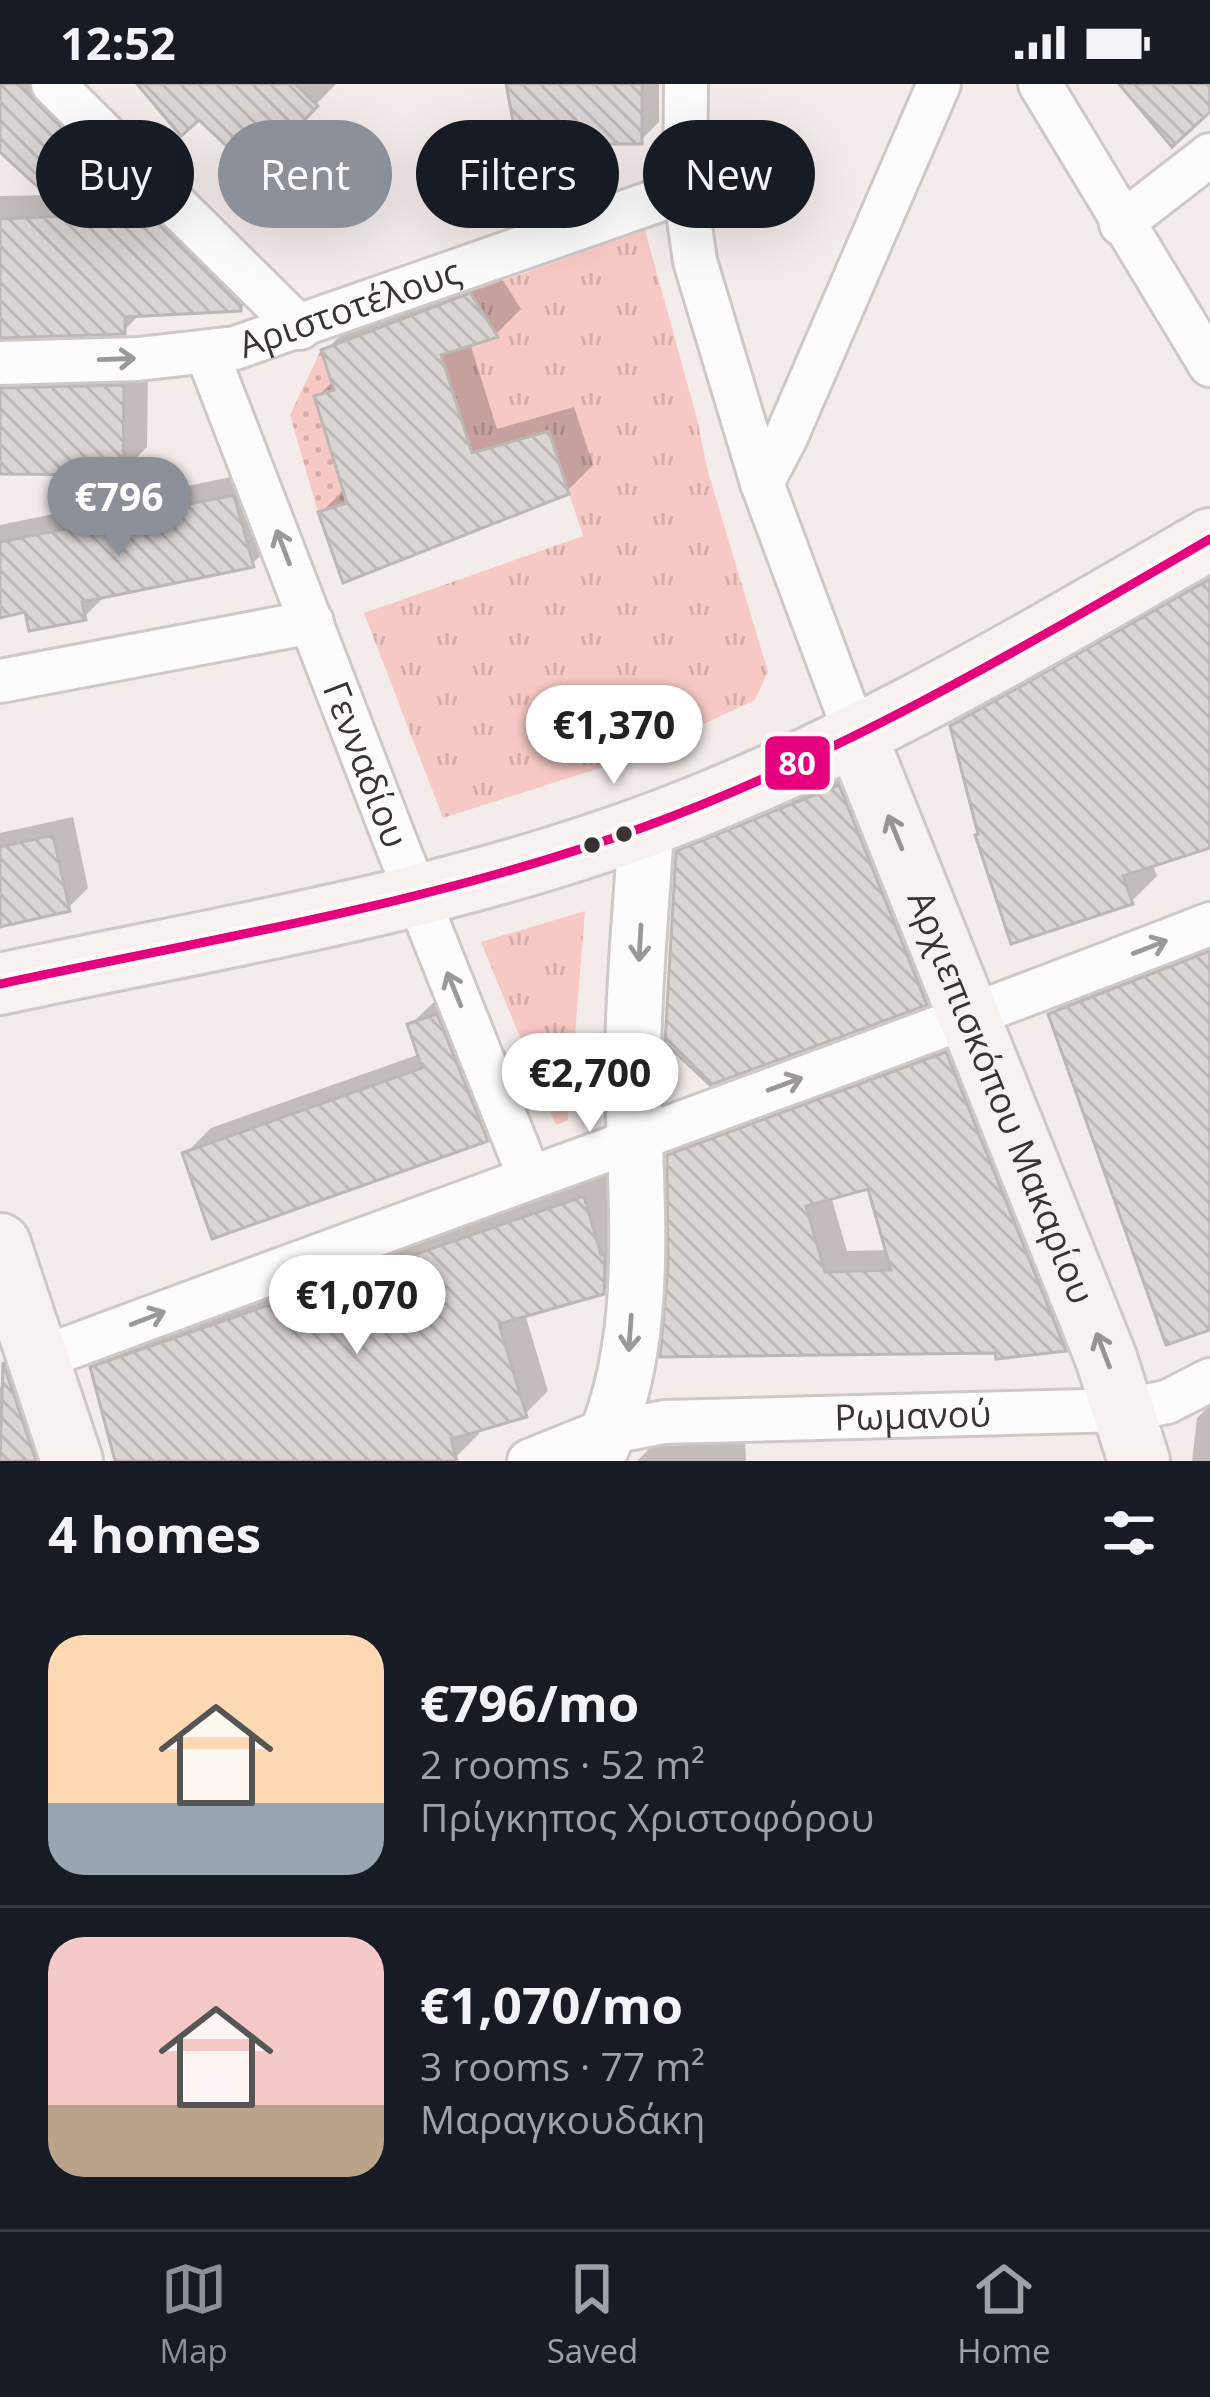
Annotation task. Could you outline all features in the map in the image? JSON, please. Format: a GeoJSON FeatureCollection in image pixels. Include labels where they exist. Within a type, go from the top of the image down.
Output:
{"type":"FeatureCollection","features":[{"type":"Feature","properties":{"kind":"main road"},"geometry":{"type":"LineString","coordinates":[[0,983],[416,896],[646,826],[857,738],[1210,539]]}},
{"type":"Feature","properties":{"kind":"main road","name":"Αρχιεπισκόπου Μακαρίου"},"geometry":{"type":"LineString","coordinates":[[857,738],[1132,1436]]}},
{"type":"Feature","properties":{"kind":"main road"},"geometry":{"type":"LineString","coordinates":[[0,1244],[71,1461]]}},
{"type":"Feature","properties":{"kind":"street"},"geometry":{"type":"LineString","coordinates":[[53,84],[300,328]]}},
{"type":"Feature","properties":{"kind":"street"},"geometry":{"type":"LineString","coordinates":[[686,84],[686,120]]}},
{"type":"Feature","properties":{"kind":"street"},"geometry":{"type":"LineString","coordinates":[[762,483],[939,84]]}},
{"type":"Feature","properties":{"kind":"street"},"geometry":{"type":"LineString","coordinates":[[1040,84],[1210,365]]}},
{"type":"Feature","properties":{"kind":"street"},"geometry":{"type":"LineString","coordinates":[[1121,224],[1210,155]]}},
{"type":"Feature","properties":{"kind":"street","name":"Αριστοτέλους"},"geometry":{"type":"LineString","coordinates":[[0,364],[207,353],[300,328],[643,206]]}},
{"type":"Feature","properties":{"kind":"street"},"geometry":{"type":"LineString","coordinates":[[690,228],[695,261],[762,483],[857,738]]}},
{"type":"Feature","properties":{"kind":"street","name":"Γενναδίου"},"geometry":{"type":"LineString","coordinates":[[207,353],[529,1176]]}},
{"type":"Feature","properties":{"kind":"street"},"geometry":{"type":"LineString","coordinates":[[0,681],[311,622]]}},
{"type":"Feature","properties":{"kind":"street"},"geometry":{"type":"LineString","coordinates":[[603,1446],[629,1355],[637,1240],[633,1061],[646,826]]}},
{"type":"Feature","properties":{"kind":"street"},"geometry":{"type":"LineString","coordinates":[[39,1360],[635,1137],[970,1018],[1210,924]]}},
{"type":"Feature","properties":{"kind":"street","name":"Ρωμανού"},"geometry":{"type":"LineString","coordinates":[[529,1461],[603,1446],[687,1420],[1132,1436],[1167,1402],[1210,1379]]}},
{"type":"Feature","properties":{"kind":"green space"},"geometry":{"type":"Polygon","coordinates":[[[645,230],[708,472],[768,672],[755,700],[631,758],[443,818],[364,613],[583,536],[549,431],[472,453],[441,355],[497,337],[469,293],[645,230]]]}},
{"type":"Feature","properties":{"kind":"green space"},"geometry":{"type":"Polygon","coordinates":[[[321,350],[333,390],[314,397],[347,503],[318,512],[290,415],[321,350]]]}},
{"type":"Feature","properties":{"kind":"green space"},"geometry":{"type":"Polygon","coordinates":[[[585,911],[568,1120],[556,1125],[481,942],[585,911]]]}},
{"type":"Feature","properties":{"kind":"building"},"geometry":{"type":"Polygon","coordinates":[[[0,84],[18,84],[54,120],[36,120],[36,185],[0,152],[0,84]]]}},
{"type":"Feature","properties":{"kind":"building"},"geometry":{"type":"Polygon","coordinates":[[[137,84],[295,84],[318,106],[304,120],[218,120],[218,138],[199,120],[194,124],[194,120],[167,120],[137,84]]]}},
{"type":"Feature","properties":{"kind":"building"},"geometry":{"type":"Polygon","coordinates":[[[506,84],[642,84],[642,144],[619,144],[619,120],[513,120],[506,84]]]}},
{"type":"Feature","properties":{"kind":"building"},"geometry":{"type":"Polygon","coordinates":[[[1119,84],[1210,84],[1210,112],[1172,147],[1119,84]]]}},
{"type":"Feature","properties":{"kind":"building"},"geometry":{"type":"Polygon","coordinates":[[[36,217],[36,228],[163,228],[241,305],[241,311],[125,317],[125,334],[0,338],[0,219],[36,217]]]}},
{"type":"Feature","properties":{"kind":"building"},"geometry":{"type":"Polygon","coordinates":[[[470,293],[498,337],[441,355],[472,453],[549,431],[569,494],[343,583],[318,512],[347,503],[314,396],[334,390],[321,350],[470,293]]]}},
{"type":"Feature","properties":{"kind":"building"},"geometry":{"type":"Polygon","coordinates":[[[124,385],[123,475],[0,474],[0,388],[124,385]]]}},
{"type":"Feature","properties":{"kind":"building"},"geometry":{"type":"Polygon","coordinates":[[[234,495],[254,567],[82,602],[86,620],[29,631],[25,612],[0,618],[0,542],[234,495]]]}},
{"type":"Feature","properties":{"kind":"building"},"geometry":{"type":"Polygon","coordinates":[[[1210,579],[1210,848],[1123,876],[1133,904],[1011,944],[975,835],[950,726],[1210,579]]]}},
{"type":"Feature","properties":{"kind":"building"},"geometry":{"type":"Polygon","coordinates":[[[839,785],[927,1005],[710,1085],[665,1043],[676,851],[839,785]]]}},
{"type":"Feature","properties":{"kind":"building"},"geometry":{"type":"Polygon","coordinates":[[[53,835],[70,911],[0,927],[0,847],[53,835]]]}},
{"type":"Feature","properties":{"kind":"building"},"geometry":{"type":"Polygon","coordinates":[[[1210,951],[1210,1330],[1166,1345],[1048,1014],[1210,951]]]}},
{"type":"Feature","properties":{"kind":"building"},"geometry":{"type":"Polygon","coordinates":[[[437,1014],[488,1141],[212,1239],[182,1153],[422,1068],[407,1024],[437,1014]]]}},
{"type":"Feature","properties":{"kind":"building"},"geometry":{"type":"Polygon","coordinates":[[[946,1052],[1066,1351],[996,1359],[995,1353],[660,1357],[668,1266],[667,1155],[946,1052]],[[868,1189],[806,1206],[825,1272],[891,1270],[868,1189]]]}},
{"type":"Feature","properties":{"kind":"building"},"geometry":{"type":"Polygon","coordinates":[[[584,1196],[601,1255],[605,1255],[604,1294],[499,1324],[527,1417],[451,1439],[457,1461],[115,1461],[90,1367],[584,1196]]]}},
{"type":"Feature","properties":{"kind":"building"},"geometry":{"type":"Polygon","coordinates":[[[3,1362],[36,1461],[0,1461],[3,1362]]]}},
{"type":"Feature","properties":{"kind":"transit line","name":"80"},"geometry":{"type":"LineString","coordinates":[[0,984],[406,898],[644,827],[863,732],[1210,539]]}}]}
